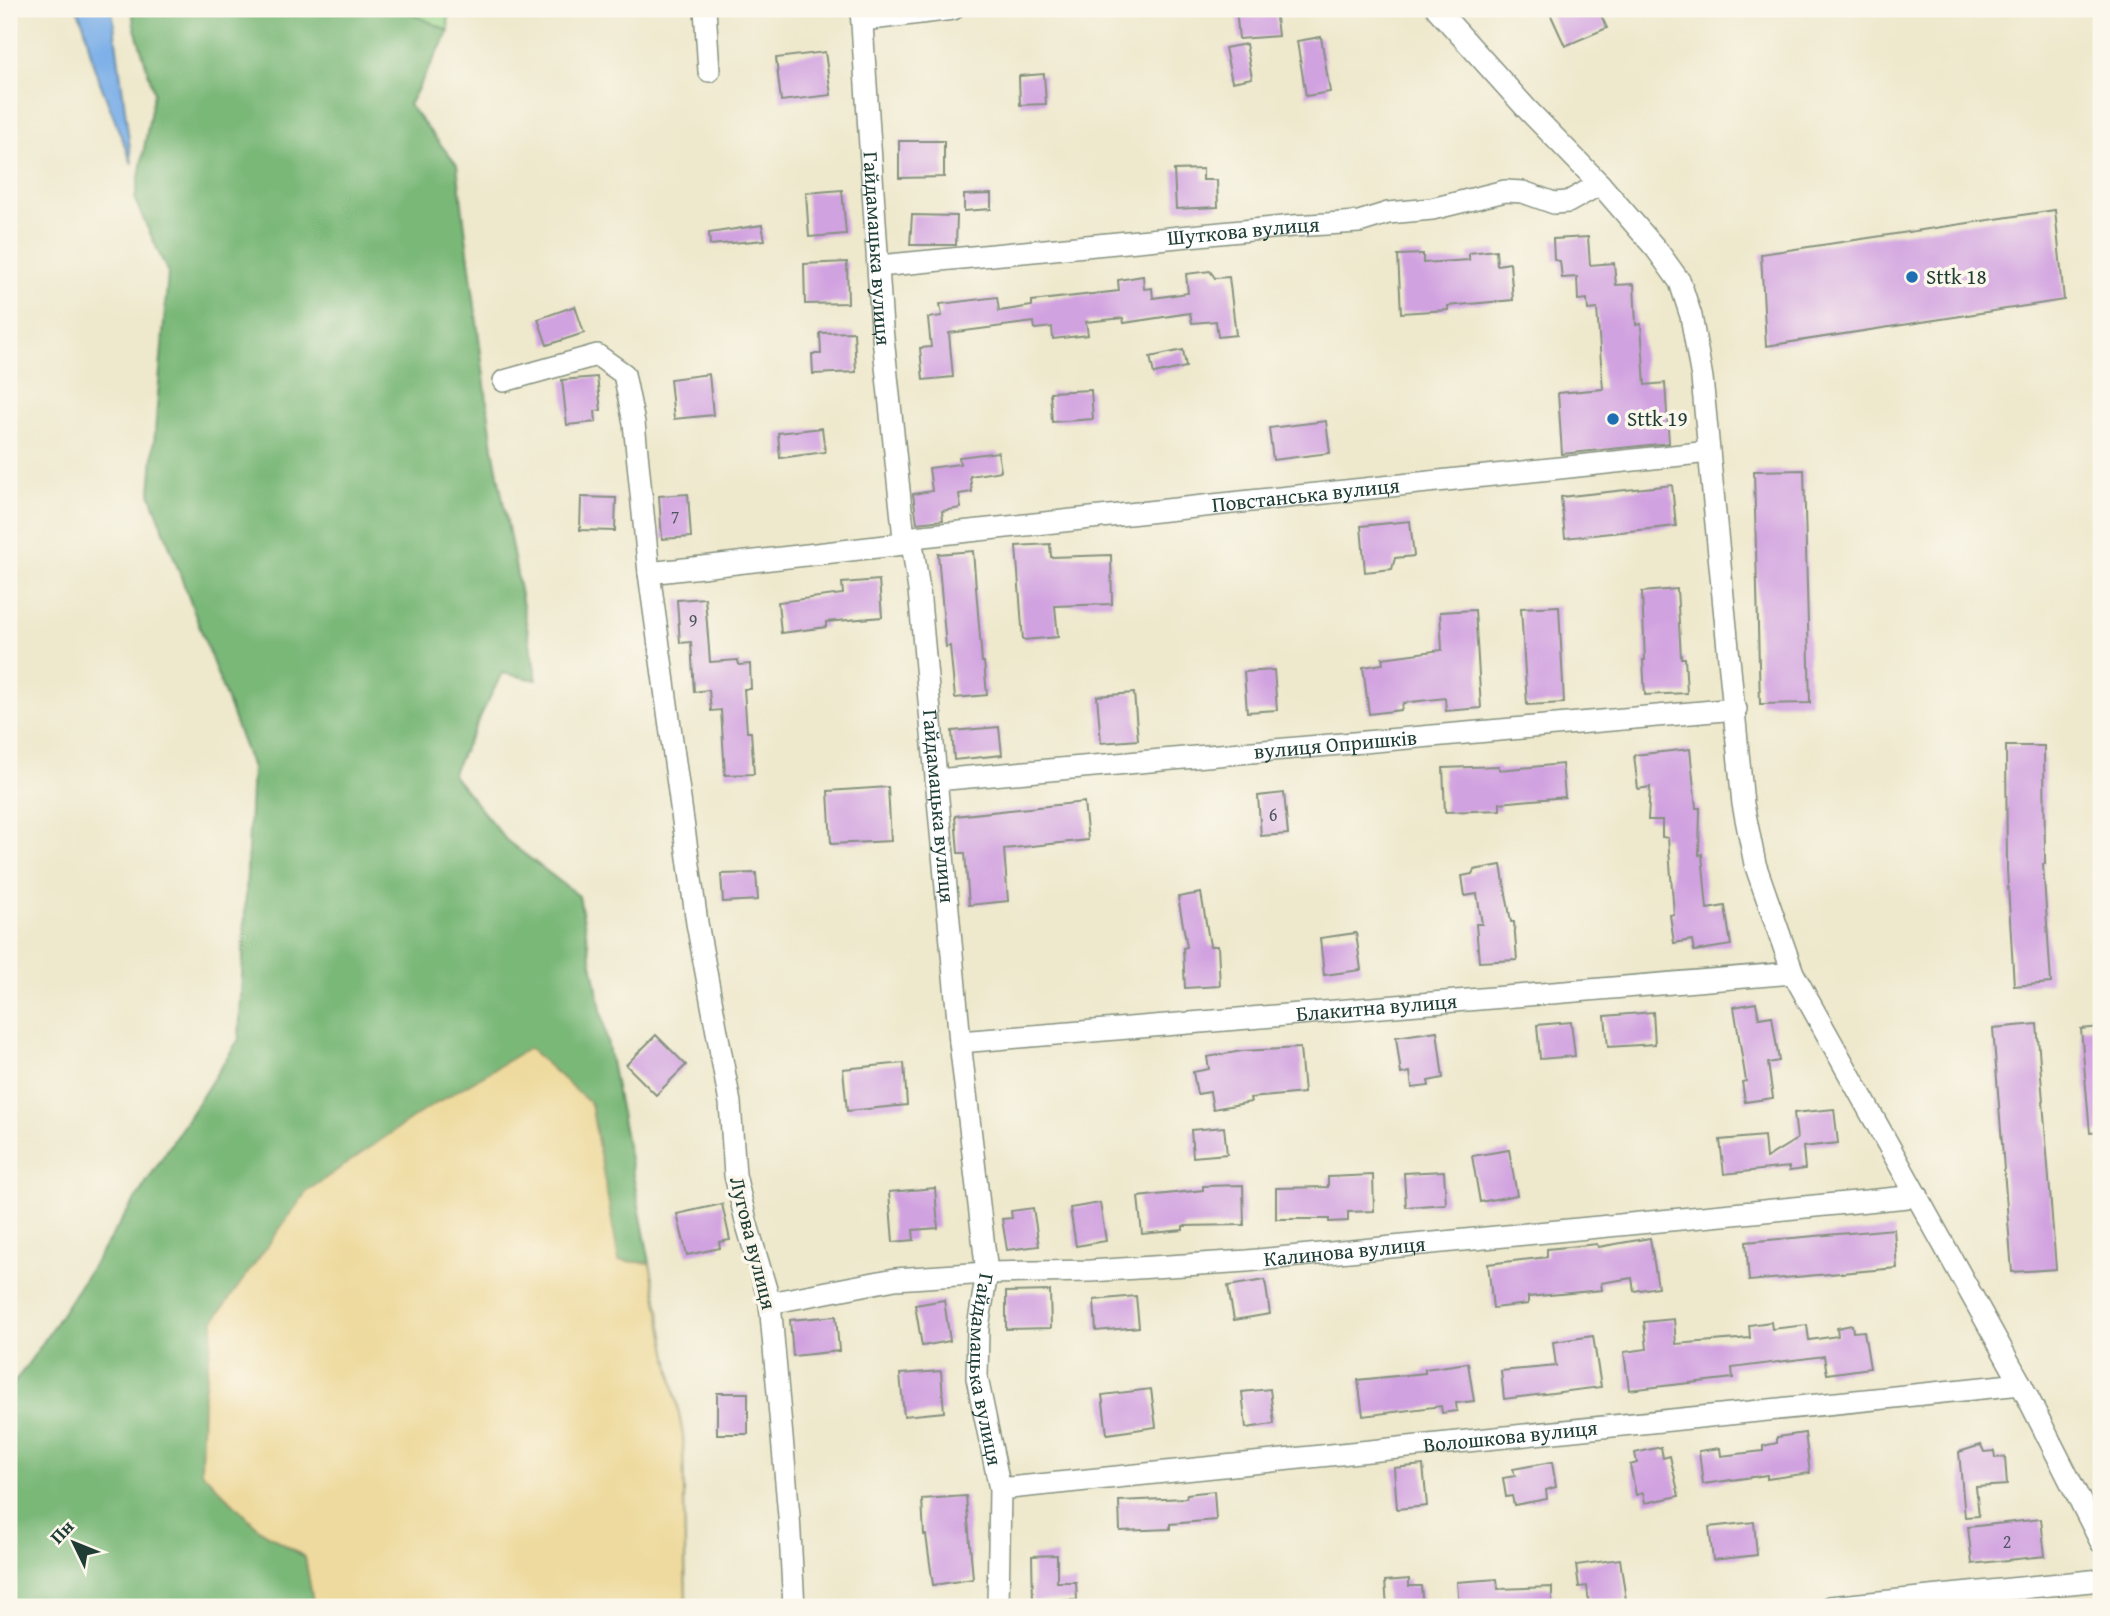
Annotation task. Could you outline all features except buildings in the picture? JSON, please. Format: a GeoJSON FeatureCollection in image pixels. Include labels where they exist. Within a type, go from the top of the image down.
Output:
{"type":"FeatureCollection","features":[{"type":"Feature","properties":{"kind":"street"},"geometry":{"type":"LineString","coordinates":[[705,9],[709,71]]}},
{"type":"Feature","properties":{"kind":"street"},"geometry":{"type":"LineString","coordinates":[[862,14],[953,9]]}},
{"type":"Feature","properties":{"kind":"street"},"geometry":{"type":"LineString","coordinates":[[1437,9],[1526,108],[1600,184],[1657,250],[1680,282],[1691,316],[1702,378],[1743,804],[1755,864],[1793,973],[2021,1384],[2101,1542]]}},
{"type":"Feature","properties":{"kind":"street","name":"Гайдамацька вулиця"},"geometry":{"type":"LineString","coordinates":[[862,14],[882,328],[908,540],[919,590],[960,1042],[987,1273],[978,1327],[977,1378],[1000,1489],[998,1607]]}},
{"type":"Feature","properties":{"kind":"street","name":"Шуткова вулиця"},"geometry":{"type":"LineString","coordinates":[[879,266],[1359,222],[1388,213],[1432,209],[1504,191],[1523,192],[1554,203],[1568,202],[1600,184]]}},
{"type":"Feature","properties":{"kind":"street","name":"Лугова вулиця"},"geometry":{"type":"LineString","coordinates":[[503,382],[597,355],[624,374],[634,423],[649,573],[697,923],[730,1103],[736,1175],[747,1225],[770,1303],[789,1516],[794,1607]]}},
{"type":"Feature","properties":{"kind":"street","name":"Повстанська вулиця"},"geometry":{"type":"LineString","coordinates":[[649,573],[908,540],[1709,452]]}},
{"type":"Feature","properties":{"kind":"street","name":"вулиця Опришків"},"geometry":{"type":"LineString","coordinates":[[936,780],[1735,709]]}},
{"type":"Feature","properties":{"kind":"street","name":"Блакитна вулиця"},"geometry":{"type":"LineString","coordinates":[[960,1042],[1793,973]]}},
{"type":"Feature","properties":{"kind":"street","name":"Калинова вулиця"},"geometry":{"type":"LineString","coordinates":[[770,1303],[895,1279],[1247,1261],[1918,1196]]}},
{"type":"Feature","properties":{"kind":"street","name":"Волошкова вулиця"},"geometry":{"type":"LineString","coordinates":[[1000,1489],[2021,1384]]}},
{"type":"Feature","properties":{"kind":"street"},"geometry":{"type":"LineString","coordinates":[[1829,1607],[2101,1580]]}},
{"type":"Feature","properties":{"kind":"green space"},"geometry":{"type":"Polygon","coordinates":[[[132,9],[408,9],[410,13],[449,31],[409,105],[457,165],[493,448],[537,680],[502,673],[452,774],[506,840],[579,896],[650,1263],[619,1261],[591,1104],[214,1320],[203,1401],[201,1471],[259,1529],[305,1558],[314,1607],[9,1607],[9,1390],[40,1347],[239,1039],[252,768],[150,493],[168,273],[135,200],[154,92],[134,25],[132,9]]]}},
{"type":"Feature","properties":{"kind":"green space"},"geometry":{"type":"Polygon","coordinates":[[[408,9],[447,9],[449,31],[410,13],[408,9]]]}},
{"type":"Feature","properties":{"kind":"sand"},"geometry":{"type":"Polygon","coordinates":[[[529,1048],[591,1104],[619,1261],[650,1263],[683,1435],[686,1607],[314,1607],[305,1557],[259,1529],[201,1471],[203,1401],[214,1320],[307,1191],[420,1113],[529,1048]]]}},
{"type":"Feature","properties":{"kind":"water"},"geometry":{"type":"Polygon","coordinates":[[[77,9],[112,9],[132,164],[94,67],[84,25],[77,9]]]}},
{"type":"Feature","properties":{"kind":"place","name":"Sttk 18"},"geometry":{"type":"Point","coordinates":[1912,277]}},
{"type":"Feature","properties":{"kind":"place","name":"Sttk 19"},"geometry":{"type":"Point","coordinates":[1613,419]}}]}
